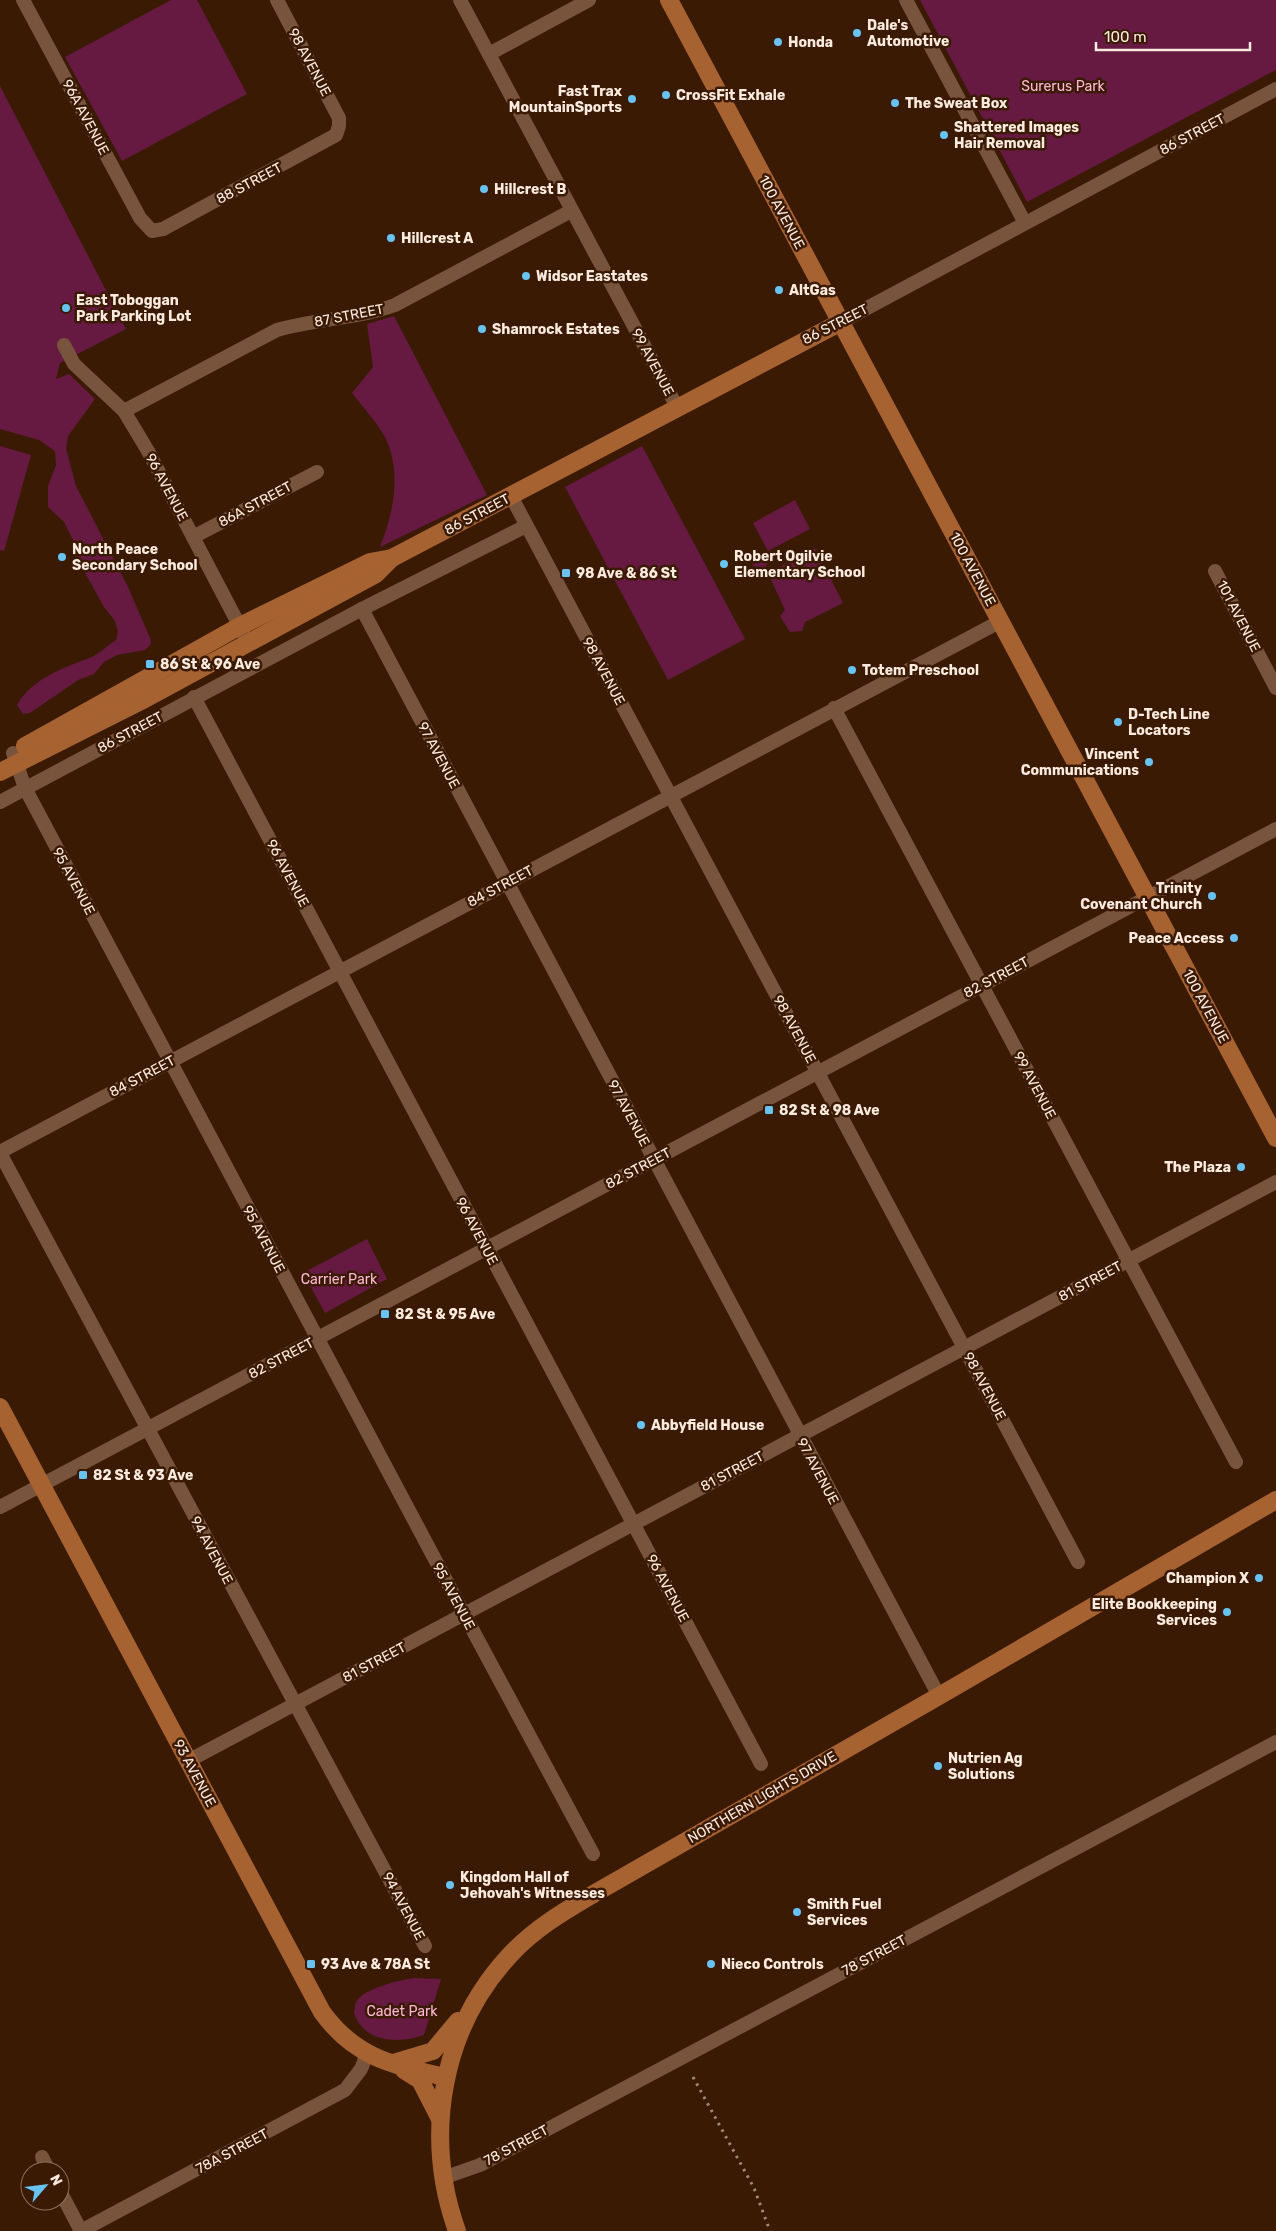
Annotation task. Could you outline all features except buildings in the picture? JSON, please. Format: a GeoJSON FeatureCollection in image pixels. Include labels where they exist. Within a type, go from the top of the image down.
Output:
{"type":"FeatureCollection","features":[{"type":"Feature","properties":{"kind":"main road","name":"100 AVENUE"},"geometry":{"type":"LineString","coordinates":[[669,0],[1276,1138]]}},
{"type":"Feature","properties":{"kind":"main road","name":"86 STREET"},"geometry":{"type":"LineString","coordinates":[[7,762],[240,626],[370,562],[392,558],[841,322]]}},
{"type":"Feature","properties":{"kind":"main road","name":"86 STREET"},"geometry":{"type":"LineString","coordinates":[[7,762],[249,644],[376,574],[392,558]]}},
{"type":"Feature","properties":{"kind":"main road","name":"93 AVENUE"},"geometry":{"type":"LineString","coordinates":[[0,1407],[318,2004],[341,2035],[367,2054],[390,2063],[445,2076]]}},
{"type":"Feature","properties":{"kind":"main road","name":"NORTHERN LIGHTS DRIVE"},"geometry":{"type":"LineString","coordinates":[[457,2231],[448,2206],[440,2145],[440,2119],[445,2076],[456,2040],[481,1992],[511,1954],[537,1930],[560,1914],[1276,1500]]}},
{"type":"Feature","properties":{"kind":"main road"},"geometry":{"type":"LineString","coordinates":[[390,2063],[433,2051],[481,1992]]}},
{"type":"Feature","properties":{"kind":"main road"},"geometry":{"type":"LineString","coordinates":[[390,2063],[415,2075],[420,2080],[440,2119]]}},
{"type":"Feature","properties":{"kind":"street","name":"96A AVENUE"},"geometry":{"type":"LineString","coordinates":[[23,0],[140,218],[144,225],[152,231]]}},
{"type":"Feature","properties":{"kind":"street","name":"98 AVENUE"},"geometry":{"type":"LineString","coordinates":[[277,0],[334,107],[339,118],[339,126]]}},
{"type":"Feature","properties":{"kind":"street","name":"99 AVENUE"},"geometry":{"type":"LineString","coordinates":[[460,0],[677,407]]}},
{"type":"Feature","properties":{"kind":"street"},"geometry":{"type":"LineString","coordinates":[[489,54],[589,0]]}},
{"type":"Feature","properties":{"kind":"street"},"geometry":{"type":"LineString","coordinates":[[906,0],[1025,223]]}},
{"type":"Feature","properties":{"kind":"street","name":"86 STREET"},"geometry":{"type":"LineString","coordinates":[[841,322],[1276,89]]}},
{"type":"Feature","properties":{"kind":"street","name":"88 STREET"},"geometry":{"type":"LineString","coordinates":[[152,231],[163,228],[329,140],[336,135],[339,126]]}},
{"type":"Feature","properties":{"kind":"street","name":"87 STREET"},"geometry":{"type":"LineString","coordinates":[[124,411],[277,330],[302,324],[370,314],[395,305],[571,211]]}},
{"type":"Feature","properties":{"kind":"street","name":"96 AVENUE"},"geometry":{"type":"LineString","coordinates":[[64,345],[74,364],[124,411],[249,644]]}},
{"type":"Feature","properties":{"kind":"street","name":"86A STREET"},"geometry":{"type":"LineString","coordinates":[[193,537],[318,472]]}},
{"type":"Feature","properties":{"kind":"street","name":"98 AVENUE"},"geometry":{"type":"LineString","coordinates":[[511,496],[1078,1562]]}},
{"type":"Feature","properties":{"kind":"street","name":"86 STREET"},"geometry":{"type":"LineString","coordinates":[[0,802],[194,697],[526,526]]}},
{"type":"Feature","properties":{"kind":"street","name":"101 AVENUE"},"geometry":{"type":"LineString","coordinates":[[1215,571],[1276,688]]}},
{"type":"Feature","properties":{"kind":"street","name":"97 AVENUE"},"geometry":{"type":"LineString","coordinates":[[362,609],[939,1696]]}},
{"type":"Feature","properties":{"kind":"street","name":"84 STREET"},"geometry":{"type":"LineString","coordinates":[[0,1152],[1001,621]]}},
{"type":"Feature","properties":{"kind":"street","name":"96 AVENUE"},"geometry":{"type":"LineString","coordinates":[[194,697],[762,1764]]}},
{"type":"Feature","properties":{"kind":"street","name":"99 AVENUE"},"geometry":{"type":"LineString","coordinates":[[834,708],[1236,1462]]}},
{"type":"Feature","properties":{"kind":"street","name":"95 AVENUE"},"geometry":{"type":"LineString","coordinates":[[7,762],[25,788],[593,1854]]}},
{"type":"Feature","properties":{"kind":"street","name":"82 STREET"},"geometry":{"type":"LineString","coordinates":[[0,1506],[1276,829]]}},
{"type":"Feature","properties":{"kind":"street","name":"94 AVENUE"},"geometry":{"type":"LineString","coordinates":[[0,1152],[425,1946]]}},
{"type":"Feature","properties":{"kind":"street","name":"81 STREET"},"geometry":{"type":"LineString","coordinates":[[188,1761],[1276,1182]]}},
{"type":"Feature","properties":{"kind":"street","name":"78 STREET"},"geometry":{"type":"LineString","coordinates":[[443,2178],[480,2165],[1276,1742]]}},
{"type":"Feature","properties":{"kind":"street","name":"78A STREET"},"geometry":{"type":"LineString","coordinates":[[81,2231],[344,2090],[361,2068],[367,2054]]}},
{"type":"Feature","properties":{"kind":"street"},"geometry":{"type":"LineString","coordinates":[[42,2157],[44,2161]]}},
{"type":"Feature","properties":{"kind":"street"},"geometry":{"type":"LineString","coordinates":[[70,2211],[81,2231]]}},
{"type":"Feature","properties":{"kind":"green space"},"geometry":{"type":"Polygon","coordinates":[[[171,0],[197,0],[247,94],[122,161],[65,57],[171,0]]]}},
{"type":"Feature","properties":{"kind":"green space","name":"Surerus Park"},"geometry":{"type":"Polygon","coordinates":[[[920,0],[1276,0],[1276,70],[1027,202],[920,0]]]}},
{"type":"Feature","properties":{"kind":"green space"},"geometry":{"type":"Polygon","coordinates":[[[0,86],[126,329],[60,363],[56,379],[69,374],[95,399],[68,436],[66,449],[76,486],[128,587],[151,644],[145,650],[117,655],[104,662],[94,674],[78,680],[30,713],[23,714],[17,705],[30,689],[48,676],[67,666],[91,658],[116,640],[118,632],[115,621],[104,607],[79,562],[75,553],[75,544],[64,522],[48,507],[48,486],[56,465],[55,451],[39,440],[0,429],[0,86]]]}},
{"type":"Feature","properties":{"kind":"green space"},"geometry":{"type":"Polygon","coordinates":[[[394,316],[487,495],[380,547],[392,508],[395,480],[394,466],[386,439],[352,393],[373,367],[367,324],[394,316]]]}},
{"type":"Feature","properties":{"kind":"green space"},"geometry":{"type":"Polygon","coordinates":[[[0,446],[31,455],[4,551],[0,550],[0,446]]]}},
{"type":"Feature","properties":{"kind":"green space"},"geometry":{"type":"Polygon","coordinates":[[[642,446],[745,639],[668,680],[565,487],[642,446]]]}},
{"type":"Feature","properties":{"kind":"green space"},"geometry":{"type":"Polygon","coordinates":[[[795,500],[810,529],[768,551],[753,523],[795,500]]]}},
{"type":"Feature","properties":{"kind":"green space"},"geometry":{"type":"Polygon","coordinates":[[[815,548],[843,603],[805,622],[802,631],[790,632],[780,616],[785,610],[768,573],[815,548]]]}},
{"type":"Feature","properties":{"kind":"green space"},"geometry":{"type":"Polygon","coordinates":[[[759,552],[770,557],[764,571],[752,565],[759,552]]]}},
{"type":"Feature","properties":{"kind":"green space","name":"Carrier Park"},"geometry":{"type":"Polygon","coordinates":[[[367,1239],[387,1279],[325,1313],[303,1273],[367,1239]]]}},
{"type":"Feature","properties":{"kind":"green space","name":"Cadet Park"},"geometry":{"type":"Polygon","coordinates":[[[414,1978],[441,1979],[424,2035],[404,2040],[383,2039],[374,2036],[359,2023],[354,2013],[355,2005],[364,1994],[393,1982],[414,1978]]]}},
{"type":"Feature","properties":{"kind":"railway"},"geometry":{"type":"LineString","coordinates":[[693,2077],[754,2188],[770,2231]]}},
{"type":"Feature","properties":{"kind":"place","name":"Dale's Automotive"},"geometry":{"type":"Point","coordinates":[857,33]}},
{"type":"Feature","properties":{"kind":"place","name":"Honda"},"geometry":{"type":"Point","coordinates":[778,42]}},
{"type":"Feature","properties":{"kind":"place","name":"CrossFit Exhale"},"geometry":{"type":"Point","coordinates":[666,95]}},
{"type":"Feature","properties":{"kind":"place","name":"Fast Trax MountainSports"},"geometry":{"type":"Point","coordinates":[632,99]}},
{"type":"Feature","properties":{"kind":"place","name":"The Sweat Box"},"geometry":{"type":"Point","coordinates":[895,103]}},
{"type":"Feature","properties":{"kind":"place","name":"Shattered Images Hair Removal"},"geometry":{"type":"Point","coordinates":[944,135]}},
{"type":"Feature","properties":{"kind":"place","name":"Hillcrest B"},"geometry":{"type":"Point","coordinates":[484,189]}},
{"type":"Feature","properties":{"kind":"place","name":"Hillcrest A"},"geometry":{"type":"Point","coordinates":[391,238]}},
{"type":"Feature","properties":{"kind":"place","name":"Widsor Eastates"},"geometry":{"type":"Point","coordinates":[526,276]}},
{"type":"Feature","properties":{"kind":"place","name":"AltGas"},"geometry":{"type":"Point","coordinates":[779,290]}},
{"type":"Feature","properties":{"kind":"place","name":"East Toboggan Park Parking Lot"},"geometry":{"type":"Point","coordinates":[66,308]}},
{"type":"Feature","properties":{"kind":"place","name":"Shamrock Estates"},"geometry":{"type":"Point","coordinates":[482,329]}},
{"type":"Feature","properties":{"kind":"place","name":"North Peace Secondary School"},"geometry":{"type":"Point","coordinates":[62,557]}},
{"type":"Feature","properties":{"kind":"place","name":"Robert Ogilvie Elementary School"},"geometry":{"type":"Point","coordinates":[724,564]}},
{"type":"Feature","properties":{"kind":"place","name":"98 Ave & 86 St"},"geometry":{"type":"Point","coordinates":[566,573]}},
{"type":"Feature","properties":{"kind":"place","name":"86 St & 96 Ave"},"geometry":{"type":"Point","coordinates":[150,664]}},
{"type":"Feature","properties":{"kind":"place","name":"Totem Preschool"},"geometry":{"type":"Point","coordinates":[852,670]}},
{"type":"Feature","properties":{"kind":"place","name":"D-Tech Line Locators"},"geometry":{"type":"Point","coordinates":[1118,722]}},
{"type":"Feature","properties":{"kind":"place","name":"Vincent Communications"},"geometry":{"type":"Point","coordinates":[1149,762]}},
{"type":"Feature","properties":{"kind":"place","name":"Trinity Covenant Church"},"geometry":{"type":"Point","coordinates":[1212,896]}},
{"type":"Feature","properties":{"kind":"place","name":"Peace Access"},"geometry":{"type":"Point","coordinates":[1234,938]}},
{"type":"Feature","properties":{"kind":"place","name":"82 St & 98 Ave"},"geometry":{"type":"Point","coordinates":[769,1110]}},
{"type":"Feature","properties":{"kind":"place","name":"The Plaza"},"geometry":{"type":"Point","coordinates":[1241,1167]}},
{"type":"Feature","properties":{"kind":"place","name":"82 St & 95 Ave"},"geometry":{"type":"Point","coordinates":[385,1314]}},
{"type":"Feature","properties":{"kind":"place","name":"Abbyfield House"},"geometry":{"type":"Point","coordinates":[641,1425]}},
{"type":"Feature","properties":{"kind":"place","name":"82 St & 93 Ave"},"geometry":{"type":"Point","coordinates":[83,1475]}},
{"type":"Feature","properties":{"kind":"place","name":"Champion X"},"geometry":{"type":"Point","coordinates":[1259,1578]}},
{"type":"Feature","properties":{"kind":"place","name":"Elite Bookkeeping Services"},"geometry":{"type":"Point","coordinates":[1227,1612]}},
{"type":"Feature","properties":{"kind":"place","name":"Nutrien Ag Solutions"},"geometry":{"type":"Point","coordinates":[938,1766]}},
{"type":"Feature","properties":{"kind":"place","name":"Kingdom Hall of Jehovah's Witnesses"},"geometry":{"type":"Point","coordinates":[450,1885]}},
{"type":"Feature","properties":{"kind":"place","name":"Smith Fuel Services"},"geometry":{"type":"Point","coordinates":[797,1912]}},
{"type":"Feature","properties":{"kind":"place","name":"93 Ave & 78A St"},"geometry":{"type":"Point","coordinates":[311,1964]}},
{"type":"Feature","properties":{"kind":"place","name":"Nieco Controls"},"geometry":{"type":"Point","coordinates":[711,1964]}}]}
